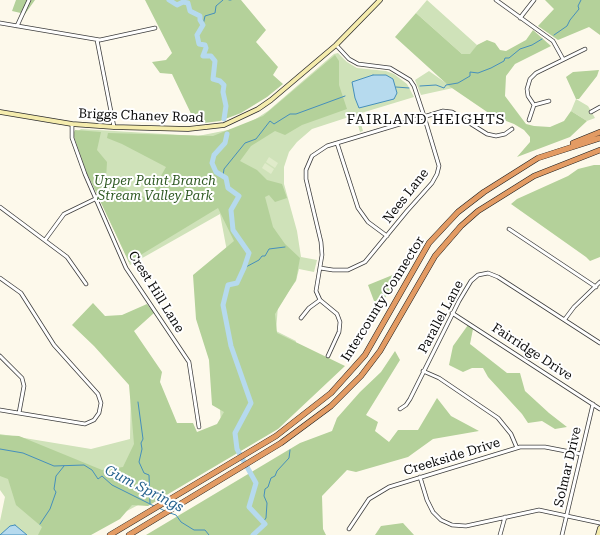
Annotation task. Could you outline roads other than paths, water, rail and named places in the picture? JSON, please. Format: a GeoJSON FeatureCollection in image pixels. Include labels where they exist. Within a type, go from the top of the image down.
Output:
{"type":"FeatureCollection","features":[{"type":"Feature","properties":{"kind":"highway"},"geometry":{"type":"LineString","coordinates":[[552,152],[600,132]]}},
{"type":"Feature","properties":{"kind":"highway","name":"Intercounty Connector"},"geometry":{"type":"LineString","coordinates":[[110,535],[276,436],[331,393],[364,355],[429,243],[446,223],[484,192],[526,165],[552,152],[600,138]]}},
{"type":"Feature","properties":{"kind":"highway","name":"Intercounty Connector"},"geometry":{"type":"LineString","coordinates":[[128,535],[281,443],[320,415],[361,376],[387,340],[435,256],[468,219],[499,196],[534,176],[600,150]]}},
{"type":"Feature","properties":{"kind":"main road","name":"Briggs Chaney Road"},"geometry":{"type":"LineString","coordinates":[[0,112],[72,124],[114,127],[188,129],[224,125],[258,109],[271,100],[336,45],[380,0]]}},
{"type":"Feature","properties":{"kind":"main road"},"geometry":{"type":"LineString","coordinates":[[598,535],[600,528]]}},
{"type":"Feature","properties":{"kind":"street"},"geometry":{"type":"LineString","coordinates":[[17,26],[29,0]]}},
{"type":"Feature","properties":{"kind":"street"},"geometry":{"type":"LineString","coordinates":[[496,0],[553,41],[563,59]]}},
{"type":"Feature","properties":{"kind":"street"},"geometry":{"type":"LineString","coordinates":[[520,18],[534,0]]}},
{"type":"Feature","properties":{"kind":"street"},"geometry":{"type":"LineString","coordinates":[[0,23],[97,40],[155,28]]}},
{"type":"Feature","properties":{"kind":"street"},"geometry":{"type":"LineString","coordinates":[[97,40],[114,127]]}},
{"type":"Feature","properties":{"kind":"street","name":"Nees Lane"},"geometry":{"type":"LineString","coordinates":[[320,268],[341,270],[358,266],[372,256],[407,211],[432,183],[437,174],[438,159],[414,86],[410,80],[390,68],[358,64],[349,59],[336,45]]}},
{"type":"Feature","properties":{"kind":"street"},"geometry":{"type":"LineString","coordinates":[[534,105],[528,96],[527,89],[530,79],[536,73],[585,49]]}},
{"type":"Feature","properties":{"kind":"street"},"geometry":{"type":"LineString","coordinates":[[534,105],[549,101]]}},
{"type":"Feature","properties":{"kind":"street"},"geometry":{"type":"LineString","coordinates":[[529,120],[534,105]]}},
{"type":"Feature","properties":{"kind":"street"},"geometry":{"type":"LineString","coordinates":[[592,112],[600,107]]}},
{"type":"Feature","properties":{"kind":"street"},"geometry":{"type":"LineString","coordinates":[[328,356],[339,332],[340,322],[337,314],[320,300],[316,291],[320,268],[321,242],[306,179],[308,162],[318,150],[443,111],[452,112],[488,134],[496,136],[505,134],[512,129]]}},
{"type":"Feature","properties":{"kind":"street","name":"Crest Hill Lane"},"geometry":{"type":"LineString","coordinates":[[72,124],[72,138],[95,199],[126,268],[189,362],[199,427]]}},
{"type":"Feature","properties":{"kind":"street"},"geometry":{"type":"LineString","coordinates":[[337,143],[358,208],[368,222],[387,236]]}},
{"type":"Feature","properties":{"kind":"street"},"geometry":{"type":"LineString","coordinates":[[45,240],[64,214],[95,199]]}},
{"type":"Feature","properties":{"kind":"street"},"geometry":{"type":"LineString","coordinates":[[0,207],[67,257],[86,284]]}},
{"type":"Feature","properties":{"kind":"street"},"geometry":{"type":"LineString","coordinates":[[509,229],[596,287]]}},
{"type":"Feature","properties":{"kind":"street","name":"Parallel Lane"},"geometry":{"type":"LineString","coordinates":[[400,409],[406,405],[452,313],[471,281],[478,275],[488,273],[498,277],[600,343]]}},
{"type":"Feature","properties":{"kind":"street"},"geometry":{"type":"LineString","coordinates":[[0,278],[21,293],[54,344],[98,394],[101,403],[99,414],[90,422],[81,424],[0,410]]}},
{"type":"Feature","properties":{"kind":"street"},"geometry":{"type":"LineString","coordinates":[[565,319],[574,307],[600,282]]}},
{"type":"Feature","properties":{"kind":"street"},"geometry":{"type":"LineString","coordinates":[[301,318],[309,308],[320,300]]}},
{"type":"Feature","properties":{"kind":"street","name":"Fairridge Drive"},"geometry":{"type":"LineString","coordinates":[[452,313],[600,408]]}},
{"type":"Feature","properties":{"kind":"street"},"geometry":{"type":"LineString","coordinates":[[0,356],[22,378],[24,386],[19,413]]}},
{"type":"Feature","properties":{"kind":"street"},"geometry":{"type":"LineString","coordinates":[[423,371],[439,378],[498,418],[511,434],[517,448]]}},
{"type":"Feature","properties":{"kind":"street","name":"Solmar Drive"},"geometry":{"type":"LineString","coordinates":[[562,535],[593,404]]}},
{"type":"Feature","properties":{"kind":"street","name":"Creekside Drive"},"geometry":{"type":"LineString","coordinates":[[349,529],[369,499],[389,487],[517,448],[545,447],[581,454]]}},
{"type":"Feature","properties":{"kind":"street"},"geometry":{"type":"LineString","coordinates":[[420,477],[429,506],[437,516],[446,523],[466,526],[538,510],[600,523]]}},
{"type":"Feature","properties":{"kind":"street"},"geometry":{"type":"LineString","coordinates":[[500,535],[505,517]]}},
{"type":"Feature","properties":{"kind":"water"},"geometry":{"type":"Polygon","coordinates":[[[373,75],[386,75],[393,79],[397,93],[394,99],[359,108],[355,98],[352,82],[373,75]]]}},
{"type":"Feature","properties":{"kind":"water"},"geometry":{"type":"Polygon","coordinates":[[[15,525],[27,535],[0,535],[10,526],[15,525]]]}},
{"type":"Feature","properties":{"kind":"waterway"},"geometry":{"type":"LineString","coordinates":[[169,0],[177,5],[183,2],[188,3],[190,11],[200,16],[200,20],[203,25],[197,35],[199,44],[205,45],[206,48],[203,56],[211,56],[215,61],[213,79],[220,81],[224,85],[223,92],[226,106],[224,119]]}},
{"type":"Feature","properties":{"kind":"waterway"},"geometry":{"type":"LineString","coordinates":[[203,25],[205,16],[215,13],[216,6],[223,0]]}},
{"type":"Feature","properties":{"kind":"waterway"},"geometry":{"type":"LineString","coordinates":[[554,35],[567,26],[579,9],[578,6],[581,0]]}},
{"type":"Feature","properties":{"kind":"waterway"},"geometry":{"type":"LineString","coordinates":[[420,86],[436,85],[444,88],[446,85],[458,83],[470,76],[470,72],[478,73],[491,68],[504,61],[505,58],[509,58],[520,49],[532,45],[542,39]]}},
{"type":"Feature","properties":{"kind":"waterway"},"geometry":{"type":"LineString","coordinates":[[396,87],[409,88]]}},
{"type":"Feature","properties":{"kind":"waterway"},"geometry":{"type":"LineString","coordinates":[[223,176],[224,169],[245,143],[256,139],[270,121],[274,124],[290,114],[296,114],[345,96]]}},
{"type":"Feature","properties":{"kind":"waterway"},"geometry":{"type":"LineString","coordinates":[[227,134],[225,143],[214,155],[212,163],[216,172],[226,178],[228,188],[239,196],[231,210],[233,230],[249,253],[237,283],[228,285],[223,305],[231,346],[251,403],[235,433],[237,449],[256,483],[249,507],[265,524],[253,535]]}},
{"type":"Feature","properties":{"kind":"waterway"},"geometry":{"type":"LineString","coordinates":[[244,268],[259,260],[262,256],[265,256],[269,249],[285,247]]}},
{"type":"Feature","properties":{"kind":"waterway"},"geometry":{"type":"LineString","coordinates":[[138,402],[143,439],[141,443],[142,449],[139,462],[144,473],[149,475],[150,504]]}},
{"type":"Feature","properties":{"kind":"waterway","name":"Gum Springs"},"geometry":{"type":"LineString","coordinates":[[0,449],[23,453],[54,466],[84,465],[92,470],[98,479],[102,476],[112,485],[154,506]]}},
{"type":"Feature","properties":{"kind":"waterway"},"geometry":{"type":"LineString","coordinates":[[263,522],[266,518],[267,503],[264,496],[265,489],[268,487],[271,478],[275,476],[277,471],[289,458],[290,450]]}},
{"type":"Feature","properties":{"kind":"waterway"},"geometry":{"type":"LineString","coordinates":[[40,524],[50,509],[56,492],[54,489],[56,476],[64,466]]}},
{"type":"Feature","properties":{"kind":"waterway","name":"Gum Springs"},"geometry":{"type":"LineString","coordinates":[[159,508],[165,511]]}},
{"type":"Feature","properties":{"kind":"waterway","name":"Gum Springs"},"geometry":{"type":"LineString","coordinates":[[170,513],[176,515],[181,522],[194,530],[205,530],[209,535]]}},
{"type":"Feature","properties":{"kind":"district","name":"FAIRLAND HEIGHTS"},"geometry":{"type":"Point","coordinates":[426,120]}},
{"type":"Feature","properties":{"kind":"park label","name":"Upper Paint Branch Stream Valley Park"},"geometry":{"type":"Point","coordinates":[155,188]}}]}
